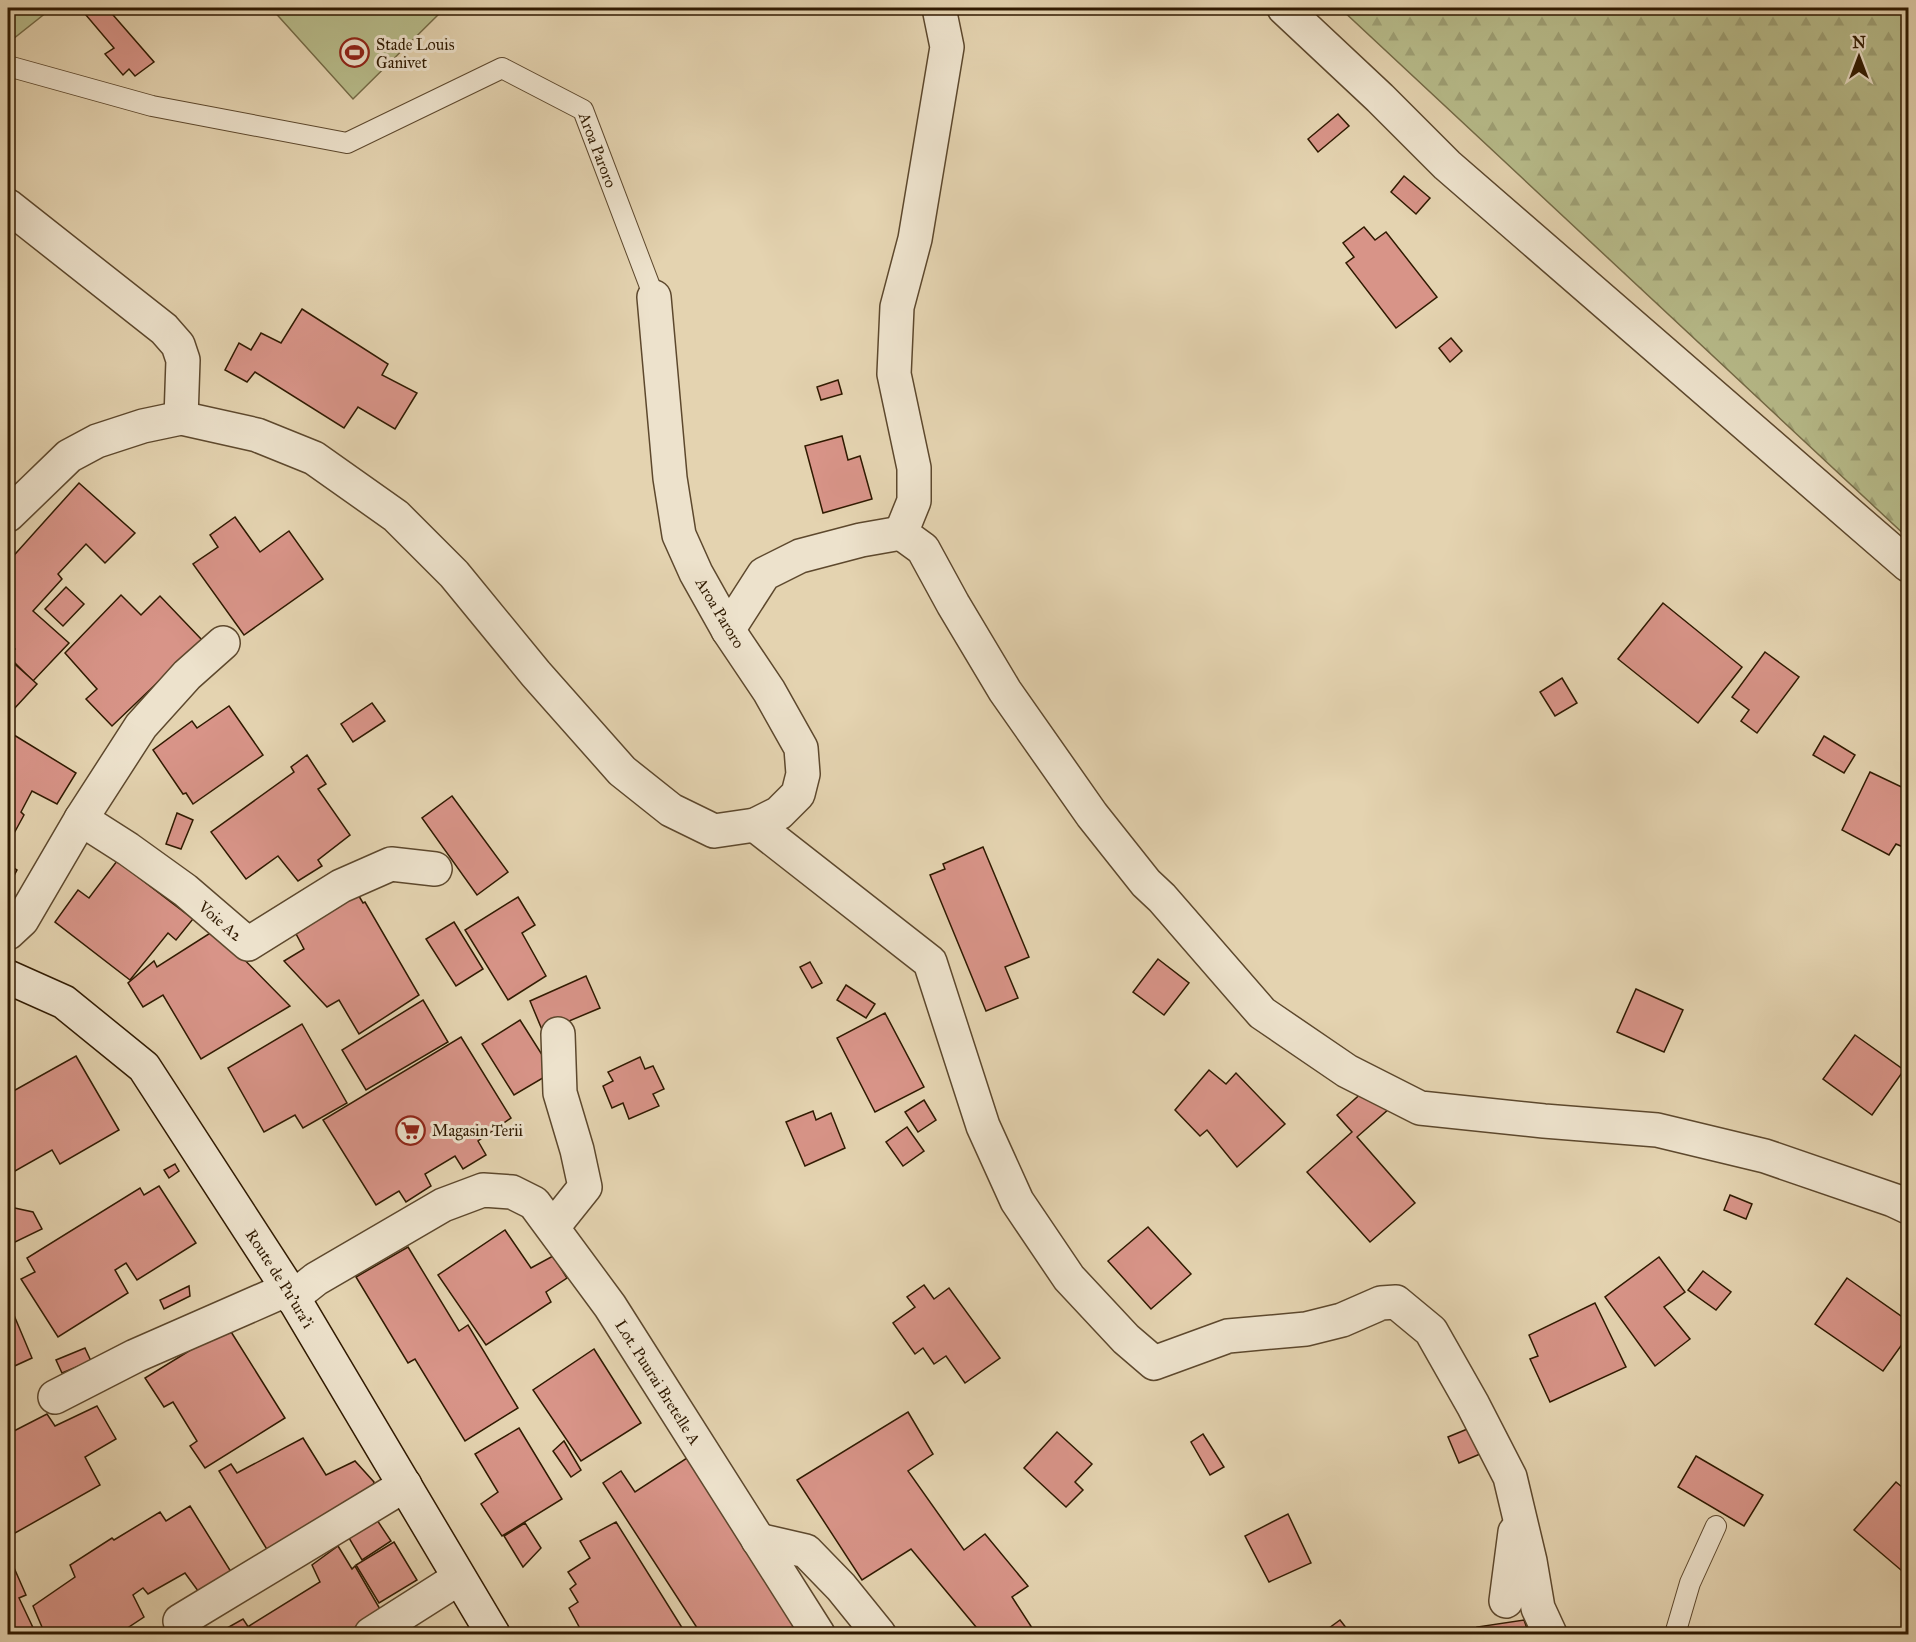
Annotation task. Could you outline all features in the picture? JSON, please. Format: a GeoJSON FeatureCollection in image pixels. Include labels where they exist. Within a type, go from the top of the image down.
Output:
{"type":"FeatureCollection","features":[{"type":"Feature","properties":{"kind":"street"},"geometry":{"type":"LineString","coordinates":[[901,533],[914,501],[914,468],[894,374],[897,307],[915,239],[947,47],[939,8]]}},
{"type":"Feature","properties":{"kind":"street"},"geometry":{"type":"LineString","coordinates":[[1284,8],[1447,165],[1908,565]]}},
{"type":"Feature","properties":{"kind":"street"},"geometry":{"type":"LineString","coordinates":[[8,207],[164,329],[178,345],[183,360],[181,418],[143,426],[97,441],[69,456],[8,515]]}},
{"type":"Feature","properties":{"kind":"street","name":"Aroa Paroro"},"geometry":{"type":"LineString","coordinates":[[181,418],[257,435],[314,458],[387,509],[453,574],[536,674],[622,771],[671,810],[714,831],[755,825],[779,813],[798,794],[803,774],[801,748],[769,691],[728,630],[696,573],[679,535],[670,478],[654,297]]}},
{"type":"Feature","properties":{"kind":"street"},"geometry":{"type":"LineString","coordinates":[[728,630],[764,574],[800,556],[861,540],[901,533],[923,549],[1005,691],[1092,815],[1146,882],[1262,1013],[1347,1071],[1420,1108],[1657,1130],[1764,1156],[1893,1200],[1908,1208]]}},
{"type":"Feature","properties":{"kind":"street"},"geometry":{"type":"LineString","coordinates":[[8,933],[22,920],[81,819],[141,726],[187,675],[223,643]]}},
{"type":"Feature","properties":{"kind":"street","name":"Voie A2"},"geometry":{"type":"LineString","coordinates":[[81,819],[185,890],[248,944],[341,886],[391,864],[435,869]]}},
{"type":"Feature","properties":{"kind":"street"},"geometry":{"type":"LineString","coordinates":[[755,825],[930,962],[983,1126],[1017,1201],[1069,1278],[1133,1345],[1154,1363],[1228,1336],[1306,1329],[1342,1320],[1381,1303],[1396,1302],[1431,1330],[1510,1476],[1530,1561],[1538,1608],[1550,1635]]}},
{"type":"Feature","properties":{"kind":"street","name":"Route de Pu'ura'i"},"geometry":{"type":"LineString","coordinates":[[8,977],[64,1002],[144,1067],[313,1330],[493,1635]]}},
{"type":"Feature","properties":{"kind":"street"},"geometry":{"type":"LineString","coordinates":[[552,1227],[585,1187],[560,1093],[558,1034]]}},
{"type":"Feature","properties":{"kind":"street","name":"Lot. Puurai Bretelle A"},"geometry":{"type":"LineString","coordinates":[[55,1397],[135,1356],[290,1294],[443,1205],[483,1190],[512,1192],[534,1203],[610,1306],[818,1635]]}},
{"type":"Feature","properties":{"kind":"street"},"geometry":{"type":"LineString","coordinates":[[1506,1601],[1515,1533],[1510,1476]]}},
{"type":"Feature","properties":{"kind":"street"},"geometry":{"type":"LineString","coordinates":[[180,1621],[405,1485]]}},
{"type":"Feature","properties":{"kind":"street"},"geometry":{"type":"LineString","coordinates":[[758,1540],[806,1551],[841,1587],[879,1635]]}},
{"type":"Feature","properties":{"kind":"street"},"geometry":{"type":"LineString","coordinates":[[371,1635],[459,1578]]}},
{"type":"Feature","properties":{"kind":"lane","name":"Aroa Paroro"},"geometry":{"type":"LineString","coordinates":[[8,66],[152,106],[347,142],[502,68],[583,110],[654,297]]}},
{"type":"Feature","properties":{"kind":"lane"},"geometry":{"type":"LineString","coordinates":[[1675,1635],[1690,1584],[1716,1526]]}},
{"type":"Feature","properties":{"kind":"green space"},"geometry":{"type":"Polygon","coordinates":[[[8,8],[52,8],[8,43],[8,8]]]}},
{"type":"Feature","properties":{"kind":"green space","name":"Stade Louis Ganivet"},"geometry":{"type":"Polygon","coordinates":[[[271,8],[445,8],[353,99],[271,8]]]}},
{"type":"Feature","properties":{"kind":"green space"},"geometry":{"type":"Polygon","coordinates":[[[1340,8],[1908,8],[1908,538],[1340,8]]]}},
{"type":"Feature","properties":{"kind":"building"},"geometry":{"type":"Polygon","coordinates":[[[80,8],[107,8],[154,62],[135,76],[129,69],[123,75],[105,54],[114,48],[80,8]]]}},
{"type":"Feature","properties":{"kind":"building"},"geometry":{"type":"Polygon","coordinates":[[[1338,114],[1349,126],[1318,152],[1308,139],[1338,114]]]}},
{"type":"Feature","properties":{"kind":"building"},"geometry":{"type":"Polygon","coordinates":[[[1404,176],[1430,198],[1416,214],[1391,192],[1404,176]]]}},
{"type":"Feature","properties":{"kind":"building"},"geometry":{"type":"Polygon","coordinates":[[[1364,227],[1375,240],[1386,232],[1437,297],[1396,328],[1346,263],[1354,257],[1343,243],[1364,227]]]}},
{"type":"Feature","properties":{"kind":"building"},"geometry":{"type":"Polygon","coordinates":[[[302,309],[388,364],[382,375],[417,393],[395,429],[358,407],[344,428],[255,372],[247,382],[225,370],[239,343],[251,350],[261,333],[281,343],[302,309]]]}},
{"type":"Feature","properties":{"kind":"building"},"geometry":{"type":"Polygon","coordinates":[[[1451,338],[1462,351],[1450,362],[1439,348],[1451,338]]]}},
{"type":"Feature","properties":{"kind":"building"},"geometry":{"type":"Polygon","coordinates":[[[838,380],[842,394],[821,400],[817,387],[838,380]]]}},
{"type":"Feature","properties":{"kind":"building"},"geometry":{"type":"Polygon","coordinates":[[[842,436],[848,460],[860,456],[872,499],[823,513],[805,446],[842,436]]]}},
{"type":"Feature","properties":{"kind":"building"},"geometry":{"type":"Polygon","coordinates":[[[79,483],[135,533],[105,563],[86,544],[58,574],[62,579],[33,611],[69,643],[33,681],[8,656],[15,649],[8,642],[8,562],[79,483]]]}},
{"type":"Feature","properties":{"kind":"building"},"geometry":{"type":"Polygon","coordinates":[[[235,517],[260,552],[289,531],[323,579],[244,635],[193,564],[218,547],[210,535],[235,517]]]}},
{"type":"Feature","properties":{"kind":"building"},"geometry":{"type":"Polygon","coordinates":[[[66,587],[84,604],[63,626],[45,609],[66,587]]]}},
{"type":"Feature","properties":{"kind":"building"},"geometry":{"type":"Polygon","coordinates":[[[121,595],[141,615],[160,596],[202,640],[112,726],[86,699],[97,689],[65,653],[121,595]]]}},
{"type":"Feature","properties":{"kind":"building"},"geometry":{"type":"Polygon","coordinates":[[[1663,603],[1742,667],[1698,723],[1618,659],[1663,603]]]}},
{"type":"Feature","properties":{"kind":"building"},"geometry":{"type":"Polygon","coordinates":[[[1765,652],[1799,677],[1757,733],[1741,721],[1749,710],[1732,697],[1765,652]]]}},
{"type":"Feature","properties":{"kind":"building"},"geometry":{"type":"Polygon","coordinates":[[[8,658],[37,684],[14,709],[8,703],[8,658]]]}},
{"type":"Feature","properties":{"kind":"building"},"geometry":{"type":"Polygon","coordinates":[[[1562,678],[1577,703],[1555,716],[1540,692],[1562,678]]]}},
{"type":"Feature","properties":{"kind":"building"},"geometry":{"type":"Polygon","coordinates":[[[372,703],[385,721],[353,742],[341,724],[372,703]]]}},
{"type":"Feature","properties":{"kind":"building"},"geometry":{"type":"Polygon","coordinates":[[[229,706],[263,755],[193,804],[186,793],[183,794],[153,750],[192,721],[197,728],[229,706]]]}},
{"type":"Feature","properties":{"kind":"building"},"geometry":{"type":"Polygon","coordinates":[[[14,735],[76,773],[57,804],[32,791],[21,812],[24,815],[12,837],[8,836],[8,745],[14,735]]]}},
{"type":"Feature","properties":{"kind":"building"},"geometry":{"type":"Polygon","coordinates":[[[1824,736],[1855,755],[1844,773],[1813,755],[1824,736]]]}},
{"type":"Feature","properties":{"kind":"building"},"geometry":{"type":"Polygon","coordinates":[[[307,755],[326,784],[318,789],[350,835],[318,860],[322,866],[298,881],[278,856],[246,879],[211,832],[294,772],[291,767],[307,755]]]}},
{"type":"Feature","properties":{"kind":"building"},"geometry":{"type":"Polygon","coordinates":[[[1870,772],[1908,790],[1908,849],[1896,844],[1889,855],[1842,830],[1870,772]]]}},
{"type":"Feature","properties":{"kind":"building"},"geometry":{"type":"Polygon","coordinates":[[[452,796],[508,872],[477,895],[422,818],[452,796]]]}},
{"type":"Feature","properties":{"kind":"building"},"geometry":{"type":"Polygon","coordinates":[[[177,813],[193,820],[181,849],[166,844],[177,813]]]}},
{"type":"Feature","properties":{"kind":"building"},"geometry":{"type":"Polygon","coordinates":[[[983,847],[1029,957],[1005,967],[1018,998],[986,1011],[930,875],[945,869],[943,864],[983,847]]]}},
{"type":"Feature","properties":{"kind":"building"},"geometry":{"type":"Polygon","coordinates":[[[117,861],[193,919],[176,940],[168,933],[130,980],[55,922],[78,890],[89,898],[117,861]]]}},
{"type":"Feature","properties":{"kind":"building"},"geometry":{"type":"Polygon","coordinates":[[[8,864],[17,870],[8,887],[8,864]]]}},
{"type":"Feature","properties":{"kind":"building"},"geometry":{"type":"Polygon","coordinates":[[[356,891],[363,903],[365,902],[419,995],[359,1034],[339,1000],[327,1007],[284,961],[304,949],[294,930],[356,891]]]}},
{"type":"Feature","properties":{"kind":"building"},"geometry":{"type":"Polygon","coordinates":[[[518,897],[535,925],[522,933],[546,976],[508,1000],[465,930],[518,897]]]}},
{"type":"Feature","properties":{"kind":"building"},"geometry":{"type":"Polygon","coordinates":[[[454,922],[483,969],[456,986],[426,939],[454,922]]]}},
{"type":"Feature","properties":{"kind":"building"},"geometry":{"type":"Polygon","coordinates":[[[215,930],[290,1006],[201,1059],[163,995],[143,1007],[128,983],[154,961],[157,967],[215,930]]]}},
{"type":"Feature","properties":{"kind":"building"},"geometry":{"type":"Polygon","coordinates":[[[1158,959],[1189,983],[1164,1015],[1133,992],[1158,959]]]}},
{"type":"Feature","properties":{"kind":"building"},"geometry":{"type":"Polygon","coordinates":[[[810,962],[822,983],[812,988],[800,967],[810,962]]]}},
{"type":"Feature","properties":{"kind":"building"},"geometry":{"type":"Polygon","coordinates":[[[586,976],[600,1008],[543,1032],[530,1001],[586,976]]]}},
{"type":"Feature","properties":{"kind":"building"},"geometry":{"type":"Polygon","coordinates":[[[846,985],[875,1004],[866,1018],[837,1000],[846,985]]]}},
{"type":"Feature","properties":{"kind":"building"},"geometry":{"type":"Polygon","coordinates":[[[1636,989],[1683,1010],[1664,1052],[1617,1032],[1636,989]]]}},
{"type":"Feature","properties":{"kind":"building"},"geometry":{"type":"Polygon","coordinates":[[[423,1000],[448,1042],[366,1090],[342,1050],[423,1000]]]}},
{"type":"Feature","properties":{"kind":"building"},"geometry":{"type":"Polygon","coordinates":[[[885,1013],[924,1087],[875,1112],[837,1038],[885,1013]]]}},
{"type":"Feature","properties":{"kind":"building"},"geometry":{"type":"Polygon","coordinates":[[[520,1020],[553,1072],[514,1095],[482,1044],[520,1020]]]}},
{"type":"Feature","properties":{"kind":"building"},"geometry":{"type":"Polygon","coordinates":[[[302,1024],[347,1103],[303,1128],[295,1115],[264,1132],[228,1068],[302,1024]]]}},
{"type":"Feature","properties":{"kind":"building"},"geometry":{"type":"Polygon","coordinates":[[[1855,1035],[1904,1070],[1872,1115],[1823,1079],[1855,1035]]]}},
{"type":"Feature","properties":{"kind":"building","name":"Magasin Terii"},"geometry":{"type":"Polygon","coordinates":[[[461,1037],[511,1118],[478,1141],[486,1155],[463,1169],[455,1156],[425,1174],[431,1186],[406,1202],[399,1191],[376,1205],[323,1120],[461,1037]]]}},
{"type":"Feature","properties":{"kind":"building"},"geometry":{"type":"Polygon","coordinates":[[[76,1056],[119,1130],[60,1164],[52,1150],[8,1175],[8,1094],[76,1056]]]}},
{"type":"Feature","properties":{"kind":"building"},"geometry":{"type":"Polygon","coordinates":[[[640,1057],[645,1069],[653,1066],[664,1089],[653,1094],[659,1106],[629,1119],[623,1103],[612,1108],[603,1086],[613,1081],[608,1072],[640,1057]]]}},
{"type":"Feature","properties":{"kind":"building"},"geometry":{"type":"Polygon","coordinates":[[[1209,1070],[1226,1084],[1236,1073],[1285,1124],[1237,1167],[1207,1130],[1200,1136],[1175,1110],[1209,1070]]]}},
{"type":"Feature","properties":{"kind":"building"},"geometry":{"type":"Polygon","coordinates":[[[1364,1091],[1390,1108],[1357,1137],[1415,1203],[1370,1242],[1307,1172],[1352,1132],[1337,1115],[1364,1091]]]}},
{"type":"Feature","properties":{"kind":"building"},"geometry":{"type":"Polygon","coordinates":[[[924,1100],[936,1120],[918,1132],[905,1112],[924,1100]]]}},
{"type":"Feature","properties":{"kind":"building"},"geometry":{"type":"Polygon","coordinates":[[[813,1111],[816,1120],[831,1113],[845,1148],[805,1166],[786,1122],[813,1111]]]}},
{"type":"Feature","properties":{"kind":"building"},"geometry":{"type":"Polygon","coordinates":[[[907,1127],[924,1151],[903,1166],[886,1142],[907,1127]]]}},
{"type":"Feature","properties":{"kind":"building"},"geometry":{"type":"Polygon","coordinates":[[[175,1164],[179,1171],[169,1178],[164,1170],[175,1164]]]}},
{"type":"Feature","properties":{"kind":"building"},"geometry":{"type":"Polygon","coordinates":[[[159,1186],[196,1243],[137,1280],[126,1263],[115,1270],[128,1293],[58,1337],[21,1279],[35,1272],[27,1258],[140,1188],[144,1195],[159,1186]]]}},
{"type":"Feature","properties":{"kind":"building"},"geometry":{"type":"Polygon","coordinates":[[[1730,1195],[1752,1204],[1746,1219],[1724,1210],[1730,1195]]]}},
{"type":"Feature","properties":{"kind":"building"},"geometry":{"type":"Polygon","coordinates":[[[10,1207],[33,1212],[42,1229],[11,1244],[8,1237],[10,1207]]]}},
{"type":"Feature","properties":{"kind":"building"},"geometry":{"type":"Polygon","coordinates":[[[1148,1227],[1191,1274],[1151,1309],[1108,1261],[1148,1227]]]}},
{"type":"Feature","properties":{"kind":"building"},"geometry":{"type":"Polygon","coordinates":[[[505,1230],[531,1268],[553,1256],[567,1278],[546,1292],[551,1302],[486,1345],[438,1275],[505,1230]]]}},
{"type":"Feature","properties":{"kind":"building"},"geometry":{"type":"Polygon","coordinates":[[[408,1247],[459,1331],[468,1325],[518,1408],[465,1441],[415,1359],[408,1363],[356,1277],[408,1247]]]}},
{"type":"Feature","properties":{"kind":"building"},"geometry":{"type":"Polygon","coordinates":[[[1659,1257],[1685,1292],[1664,1307],[1690,1339],[1655,1366],[1605,1297],[1659,1257]]]}},
{"type":"Feature","properties":{"kind":"building"},"geometry":{"type":"Polygon","coordinates":[[[1703,1271],[1731,1292],[1716,1310],[1688,1290],[1703,1271]]]}},
{"type":"Feature","properties":{"kind":"building"},"geometry":{"type":"Polygon","coordinates":[[[1847,1278],[1908,1321],[1908,1336],[1883,1371],[1815,1324],[1847,1278]]]}},
{"type":"Feature","properties":{"kind":"building"},"geometry":{"type":"Polygon","coordinates":[[[924,1285],[934,1299],[949,1288],[1000,1358],[965,1383],[946,1356],[934,1364],[923,1348],[915,1354],[893,1323],[915,1307],[907,1297],[924,1285]]]}},
{"type":"Feature","properties":{"kind":"building"},"geometry":{"type":"Polygon","coordinates":[[[189,1286],[190,1296],[164,1309],[160,1300],[189,1286]]]}},
{"type":"Feature","properties":{"kind":"building"},"geometry":{"type":"Polygon","coordinates":[[[8,1301],[32,1358],[8,1369],[8,1301]]]}},
{"type":"Feature","properties":{"kind":"building"},"geometry":{"type":"Polygon","coordinates":[[[1595,1303],[1626,1367],[1550,1402],[1530,1359],[1538,1356],[1529,1335],[1595,1303]]]}},
{"type":"Feature","properties":{"kind":"building"},"geometry":{"type":"Polygon","coordinates":[[[228,1327],[285,1418],[205,1468],[190,1446],[197,1441],[173,1402],[164,1407],[145,1378],[228,1327]]]}},
{"type":"Feature","properties":{"kind":"building"},"geometry":{"type":"Polygon","coordinates":[[[85,1348],[91,1361],[62,1373],[56,1360],[85,1348]]]}},
{"type":"Feature","properties":{"kind":"building"},"geometry":{"type":"Polygon","coordinates":[[[594,1349],[641,1423],[581,1461],[533,1390],[594,1349]]]}},
{"type":"Feature","properties":{"kind":"building"},"geometry":{"type":"Polygon","coordinates":[[[97,1406],[116,1439],[85,1457],[100,1485],[8,1537],[8,1455],[14,1451],[8,1442],[8,1434],[47,1414],[55,1426],[97,1406]]]}},
{"type":"Feature","properties":{"kind":"building"},"geometry":{"type":"Polygon","coordinates":[[[908,1412],[933,1454],[908,1471],[964,1550],[985,1534],[1028,1586],[1012,1597],[1036,1634],[980,1634],[911,1549],[862,1580],[797,1480],[908,1412]]]}},
{"type":"Feature","properties":{"kind":"building"},"geometry":{"type":"Polygon","coordinates":[[[1477,1425],[1487,1451],[1459,1463],[1448,1437],[1477,1425]]]}},
{"type":"Feature","properties":{"kind":"building"},"geometry":{"type":"Polygon","coordinates":[[[519,1428],[562,1499],[502,1536],[481,1504],[498,1492],[475,1454],[519,1428]]]}},
{"type":"Feature","properties":{"kind":"building"},"geometry":{"type":"Polygon","coordinates":[[[1057,1432],[1092,1464],[1075,1482],[1083,1490],[1066,1507],[1024,1468],[1057,1432]]]}},
{"type":"Feature","properties":{"kind":"building"},"geometry":{"type":"Polygon","coordinates":[[[1203,1434],[1224,1467],[1210,1475],[1191,1442],[1203,1434]]]}},
{"type":"Feature","properties":{"kind":"building"},"geometry":{"type":"Polygon","coordinates":[[[303,1438],[326,1475],[355,1461],[374,1482],[372,1490],[271,1556],[219,1471],[231,1464],[237,1473],[303,1438]]]}},
{"type":"Feature","properties":{"kind":"building"},"geometry":{"type":"Polygon","coordinates":[[[564,1441],[581,1470],[571,1477],[553,1451],[564,1441]]]}},
{"type":"Feature","properties":{"kind":"building"},"geometry":{"type":"Polygon","coordinates":[[[690,1456],[801,1634],[701,1634],[603,1483],[621,1471],[635,1492],[690,1456]]]}},
{"type":"Feature","properties":{"kind":"building"},"geometry":{"type":"Polygon","coordinates":[[[1696,1456],[1763,1495],[1744,1526],[1678,1487],[1696,1456]]]}},
{"type":"Feature","properties":{"kind":"building"},"geometry":{"type":"Polygon","coordinates":[[[1896,1482],[1908,1492],[1908,1576],[1854,1530],[1896,1482]]]}},
{"type":"Feature","properties":{"kind":"building"},"geometry":{"type":"Polygon","coordinates":[[[190,1506],[233,1575],[201,1595],[185,1573],[148,1594],[143,1588],[133,1595],[144,1617],[123,1631],[125,1634],[45,1634],[33,1606],[75,1577],[70,1565],[112,1538],[114,1540],[160,1512],[166,1521],[190,1506]]]}},
{"type":"Feature","properties":{"kind":"building"},"geometry":{"type":"Polygon","coordinates":[[[1288,1514],[1311,1563],[1269,1582],[1245,1536],[1288,1514]]]}},
{"type":"Feature","properties":{"kind":"building"},"geometry":{"type":"Polygon","coordinates":[[[377,1520],[391,1541],[362,1560],[349,1538],[377,1520]]]}},
{"type":"Feature","properties":{"kind":"building"},"geometry":{"type":"Polygon","coordinates":[[[616,1522],[686,1634],[583,1634],[569,1608],[578,1602],[570,1589],[576,1584],[568,1572],[590,1558],[580,1541],[616,1522]]]}},
{"type":"Feature","properties":{"kind":"building"},"geometry":{"type":"Polygon","coordinates":[[[525,1523],[541,1548],[523,1567],[504,1536],[525,1523]]]}},
{"type":"Feature","properties":{"kind":"building"},"geometry":{"type":"Polygon","coordinates":[[[394,1542],[417,1580],[379,1603],[356,1565],[394,1542]]]}},
{"type":"Feature","properties":{"kind":"building"},"geometry":{"type":"Polygon","coordinates":[[[338,1546],[352,1569],[355,1566],[384,1616],[351,1634],[254,1634],[249,1626],[320,1582],[312,1565],[338,1546]]]}},
{"type":"Feature","properties":{"kind":"building"},"geometry":{"type":"Polygon","coordinates":[[[8,1554],[26,1595],[19,1598],[36,1634],[8,1634],[8,1554]]]}},
{"type":"Feature","properties":{"kind":"building"},"geometry":{"type":"Polygon","coordinates":[[[243,1619],[253,1634],[231,1634],[227,1628],[243,1619]]]}},
{"type":"Feature","properties":{"kind":"building"},"geometry":{"type":"Polygon","coordinates":[[[1340,1620],[1351,1634],[1321,1634],[1340,1620]]]}},
{"type":"Feature","properties":{"kind":"building"},"geometry":{"type":"Polygon","coordinates":[[[1524,1620],[1529,1634],[1479,1634],[1477,1627],[1524,1620]]]}},
{"type":"Feature","properties":{"kind":"place","name":"Stade Louis Ganivet"},"geometry":{"type":"Point","coordinates":[355,53]}},
{"type":"Feature","properties":{"kind":"place","name":"Magasin Terii"},"geometry":{"type":"Point","coordinates":[411,1130]}}]}
